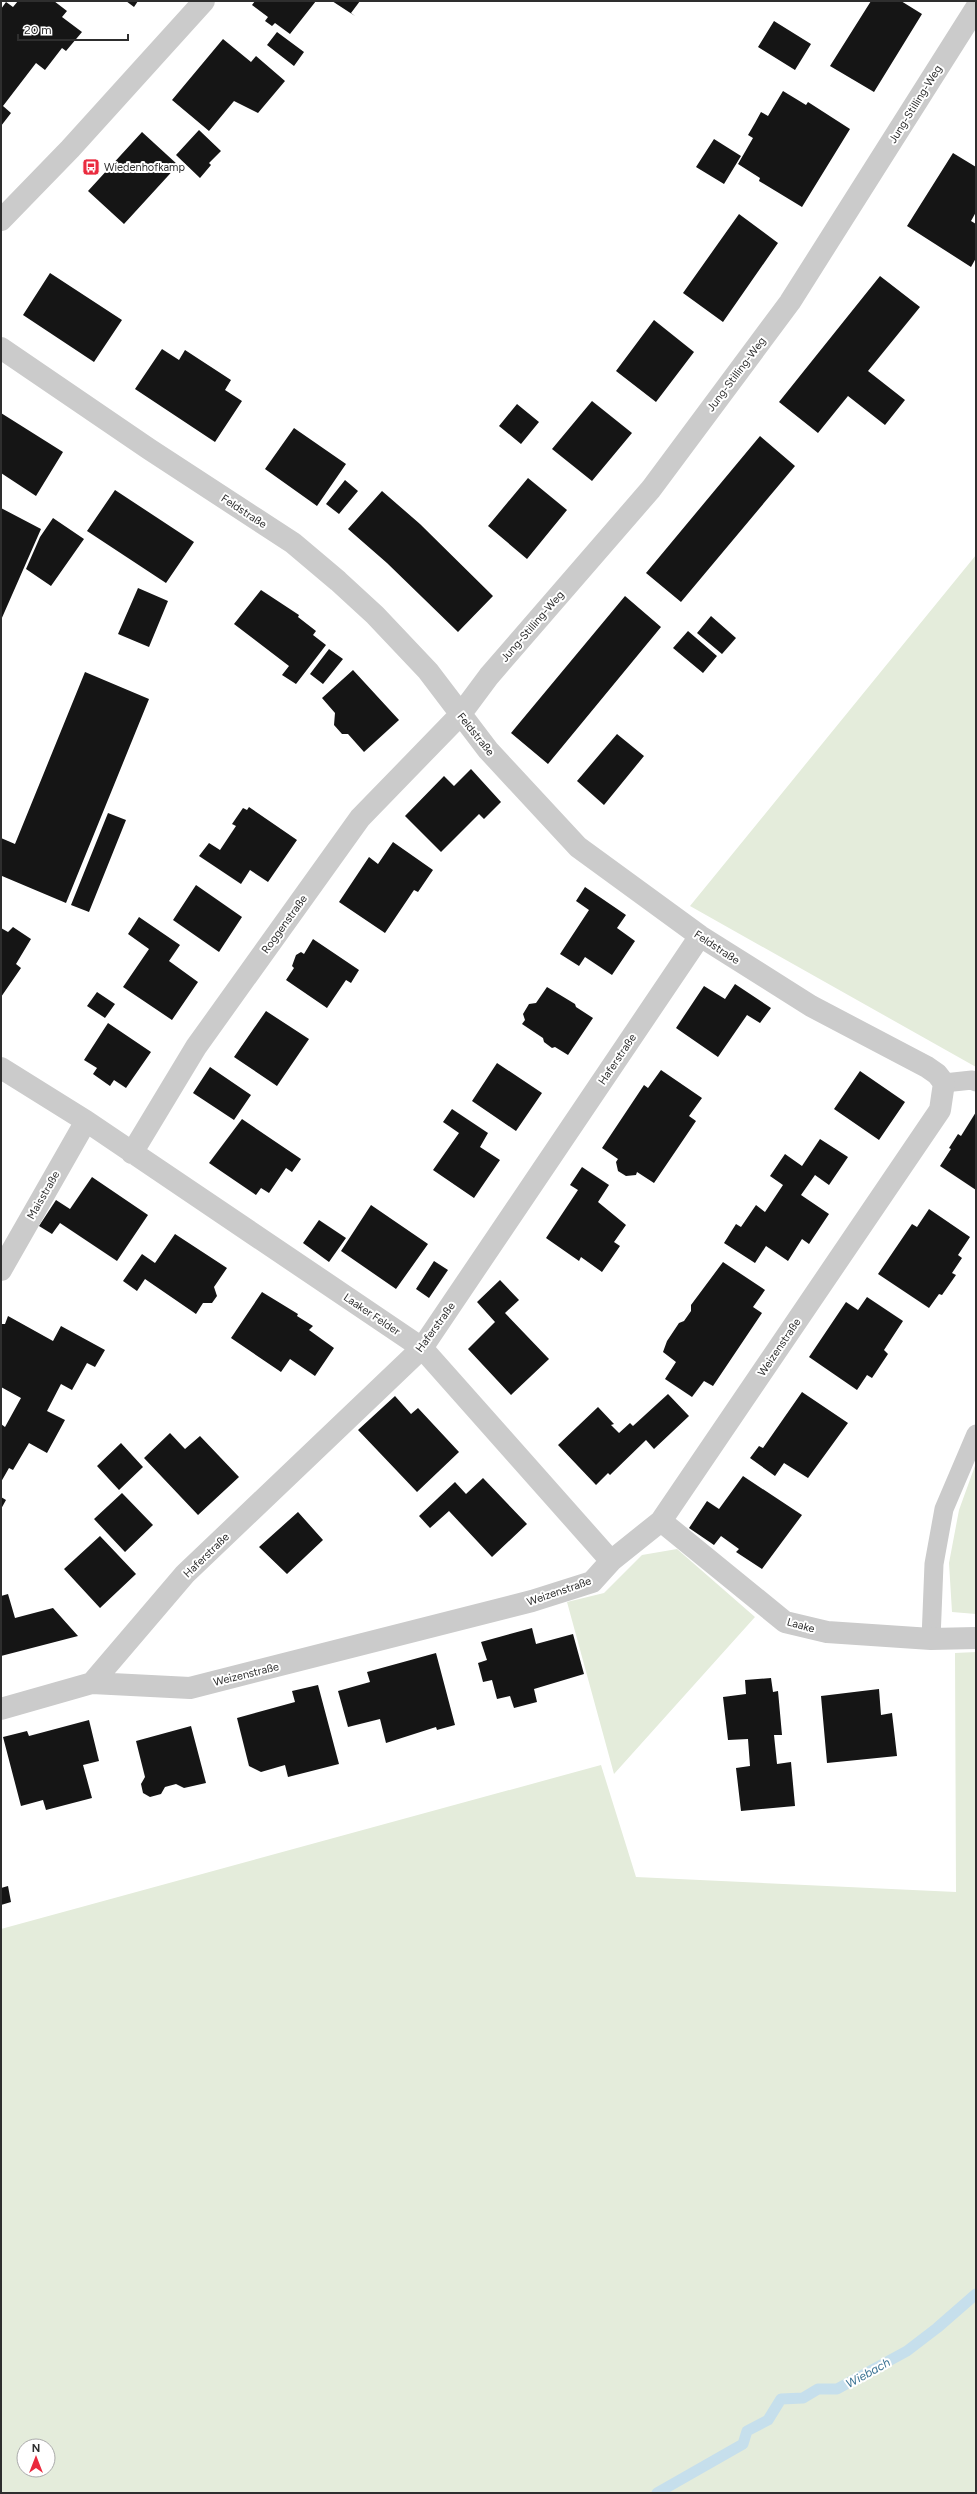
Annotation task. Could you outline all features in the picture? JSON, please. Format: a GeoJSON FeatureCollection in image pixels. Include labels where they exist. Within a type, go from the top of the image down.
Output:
{"type":"FeatureCollection","features":[{"type":"Feature","properties":{"kind":"street"},"geometry":{"type":"LineString","coordinates":[[1,220],[70,149],[204,1]]}},
{"type":"Feature","properties":{"kind":"street","name":"Jung-Stilling-Weg"},"geometry":{"type":"LineString","coordinates":[[460,714],[489,676],[651,489],[790,302],[976,8]]}},
{"type":"Feature","properties":{"kind":"street","name":"Feldstraße"},"geometry":{"type":"LineString","coordinates":[[1,348],[149,449],[292,543],[375,615],[428,671],[488,750],[578,847],[700,936],[811,1006],[927,1067],[937,1074],[944,1083]]}},
{"type":"Feature","properties":{"kind":"street","name":"Roggenstraße"},"geometry":{"type":"LineString","coordinates":[[132,1153],[196,1047],[360,818],[460,714]]}},
{"type":"Feature","properties":{"kind":"street","name":"Haferstraße"},"geometry":{"type":"LineString","coordinates":[[92,1683],[186,1574],[422,1348],[700,936]]}},
{"type":"Feature","properties":{"kind":"street","name":"Laaker Felder"},"geometry":{"type":"LineString","coordinates":[[1,1068],[86,1121],[422,1348],[610,1561]]}},
{"type":"Feature","properties":{"kind":"street","name":"Weizenstraße"},"geometry":{"type":"LineString","coordinates":[[1,1709],[92,1683],[190,1688],[532,1601],[592,1582],[610,1561],[661,1521],[940,1110],[944,1083]]}},
{"type":"Feature","properties":{"kind":"street","name":"Maisstraße"},"geometry":{"type":"LineString","coordinates":[[1,1270],[86,1121]]}},
{"type":"Feature","properties":{"kind":"street","name":"Laake"},"geometry":{"type":"LineString","coordinates":[[661,1521],[785,1622],[827,1632],[931,1639],[976,1638]]}},
{"type":"Feature","properties":{"kind":"lane"},"geometry":{"type":"LineString","coordinates":[[944,1083],[972,1080],[976,1082]]}},
{"type":"Feature","properties":{"kind":"lane"},"geometry":{"type":"LineString","coordinates":[[931,1639],[934,1564],[944,1509],[976,1434]]}},
{"type":"Feature","properties":{"kind":"green space"},"geometry":{"type":"Polygon","coordinates":[[[976,555],[976,1067],[690,906],[976,555]]]}},
{"type":"Feature","properties":{"kind":"green space"},"geometry":{"type":"Polygon","coordinates":[[[976,1463],[976,1614],[952,1612],[949,1563],[959,1510],[976,1463]]]}},
{"type":"Feature","properties":{"kind":"green space"},"geometry":{"type":"Polygon","coordinates":[[[677,1549],[755,1617],[614,1774],[567,1602],[604,1593],[642,1555],[677,1549]]]}},
{"type":"Feature","properties":{"kind":"green space"},"geometry":{"type":"Polygon","coordinates":[[[976,1652],[976,2493],[1,2493],[1,1929],[601,1765],[636,1877],[956,1892],[955,1653],[976,1652]]]}},
{"type":"Feature","properties":{"kind":"building"},"geometry":{"type":"Polygon","coordinates":[[[18,1],[54,1],[67,11],[62,17],[82,32],[66,51],[62,48],[45,70],[36,63],[3,106],[11,113],[1,126],[1,9],[6,2],[13,7],[18,1]]]}},
{"type":"Feature","properties":{"kind":"building"},"geometry":{"type":"Polygon","coordinates":[[[126,1],[138,1],[134,7],[126,1]]]}},
{"type":"Feature","properties":{"kind":"building"},"geometry":{"type":"Polygon","coordinates":[[[255,1],[316,1],[290,34],[275,23],[272,26],[265,21],[268,17],[252,5],[255,1]]]}},
{"type":"Feature","properties":{"kind":"building"},"geometry":{"type":"Polygon","coordinates":[[[332,1],[360,1],[351,13],[355,16],[332,1]]]}},
{"type":"Feature","properties":{"kind":"building"},"geometry":{"type":"Polygon","coordinates":[[[871,1],[901,1],[922,14],[874,92],[830,66],[871,1]]]}},
{"type":"Feature","properties":{"kind":"building"},"geometry":{"type":"Polygon","coordinates":[[[774,21],[811,44],[795,70],[758,47],[774,21]]]}},
{"type":"Feature","properties":{"kind":"building"},"geometry":{"type":"Polygon","coordinates":[[[277,32],[304,52],[294,66],[267,45],[277,32]]]}},
{"type":"Feature","properties":{"kind":"building"},"geometry":{"type":"Polygon","coordinates":[[[223,39],[251,62],[256,56],[285,81],[258,113],[234,101],[209,131],[172,100],[223,39]]]}},
{"type":"Feature","properties":{"kind":"building"},"geometry":{"type":"Polygon","coordinates":[[[783,91],[806,105],[808,102],[850,129],[802,207],[759,181],[760,178],[738,164],[753,138],[748,135],[761,112],[768,116],[783,91]]]}},
{"type":"Feature","properties":{"kind":"building"},"geometry":{"type":"Polygon","coordinates":[[[199,130],[221,151],[209,163],[211,165],[200,178],[176,155],[199,130]]]}},
{"type":"Feature","properties":{"kind":"building"},"geometry":{"type":"Polygon","coordinates":[[[142,132],[178,165],[124,224],[88,191],[142,132]]]}},
{"type":"Feature","properties":{"kind":"building"},"geometry":{"type":"Polygon","coordinates":[[[714,139],[741,156],[724,184],[696,167],[714,139]]]}},
{"type":"Feature","properties":{"kind":"building"},"geometry":{"type":"Polygon","coordinates":[[[953,153],[976,167],[976,212],[971,221],[976,224],[976,258],[971,267],[907,226],[953,153]]]}},
{"type":"Feature","properties":{"kind":"building"},"geometry":{"type":"Polygon","coordinates":[[[739,214],[778,243],[723,322],[683,293],[739,214]]]}},
{"type":"Feature","properties":{"kind":"building"},"geometry":{"type":"Polygon","coordinates":[[[50,273],[122,320],[94,362],[23,315],[50,273]]]}},
{"type":"Feature","properties":{"kind":"building"},"geometry":{"type":"Polygon","coordinates":[[[880,276],[920,307],[868,371],[905,400],[885,425],[848,396],[818,433],[779,402],[880,276]]]}},
{"type":"Feature","properties":{"kind":"building"},"geometry":{"type":"Polygon","coordinates":[[[654,320],[694,352],[656,402],[616,371],[654,320]]]}},
{"type":"Feature","properties":{"kind":"building"},"geometry":{"type":"Polygon","coordinates":[[[162,349],[179,360],[185,350],[231,380],[225,390],[242,401],[215,442],[135,389],[162,349]]]}},
{"type":"Feature","properties":{"kind":"building"},"geometry":{"type":"Polygon","coordinates":[[[592,401],[632,433],[592,481],[552,449],[592,401]]]}},
{"type":"Feature","properties":{"kind":"building"},"geometry":{"type":"Polygon","coordinates":[[[517,404],[539,422],[521,444],[499,426],[517,404]]]}},
{"type":"Feature","properties":{"kind":"building"},"geometry":{"type":"Polygon","coordinates":[[[1,413],[63,452],[36,496],[1,473],[1,413]]]}},
{"type":"Feature","properties":{"kind":"building"},"geometry":{"type":"Polygon","coordinates":[[[294,428],[346,464],[317,506],[265,469],[294,428]]]}},
{"type":"Feature","properties":{"kind":"building"},"geometry":{"type":"Polygon","coordinates":[[[760,436],[795,466],[681,602],[646,573],[760,436]]]}},
{"type":"Feature","properties":{"kind":"building"},"geometry":{"type":"Polygon","coordinates":[[[528,478],[567,510],[527,559],[488,526],[528,478]]]}},
{"type":"Feature","properties":{"kind":"building"},"geometry":{"type":"Polygon","coordinates":[[[345,480],[358,491],[339,514],[326,504],[345,480]]]}},
{"type":"Feature","properties":{"kind":"building"},"geometry":{"type":"Polygon","coordinates":[[[115,490],[194,542],[166,583],[87,531],[115,490]]]}},
{"type":"Feature","properties":{"kind":"building"},"geometry":{"type":"Polygon","coordinates":[[[382,491],[420,524],[493,596],[458,632],[387,563],[348,529],[382,491]]]}},
{"type":"Feature","properties":{"kind":"building"},"geometry":{"type":"Polygon","coordinates":[[[1,508],[41,529],[1,620],[1,508]]]}},
{"type":"Feature","properties":{"kind":"building"},"geometry":{"type":"Polygon","coordinates":[[[53,518],[84,539],[51,586],[26,569],[40,537],[53,518]]]}},
{"type":"Feature","properties":{"kind":"building"},"geometry":{"type":"Polygon","coordinates":[[[138,588],[168,601],[149,647],[118,634],[138,588]]]}},
{"type":"Feature","properties":{"kind":"building"},"geometry":{"type":"Polygon","coordinates":[[[261,590],[299,615],[298,617],[316,631],[313,635],[326,645],[296,684],[282,675],[289,666],[234,624],[261,590]]]}},
{"type":"Feature","properties":{"kind":"building"},"geometry":{"type":"Polygon","coordinates":[[[625,596],[661,627],[548,764],[511,733],[625,596]]]}},
{"type":"Feature","properties":{"kind":"building"},"geometry":{"type":"Polygon","coordinates":[[[711,616],[736,638],[722,654],[697,633],[711,616]]]}},
{"type":"Feature","properties":{"kind":"building"},"geometry":{"type":"Polygon","coordinates":[[[688,631],[717,656],[703,673],[673,648],[688,631]]]}},
{"type":"Feature","properties":{"kind":"building"},"geometry":{"type":"Polygon","coordinates":[[[329,649],[343,659],[323,684],[310,674],[329,649]]]}},
{"type":"Feature","properties":{"kind":"building"},"geometry":{"type":"Polygon","coordinates":[[[353,670],[399,720],[364,752],[348,734],[342,734],[334,725],[335,713],[322,698],[353,670]]]}},
{"type":"Feature","properties":{"kind":"building"},"geometry":{"type":"Polygon","coordinates":[[[85,672],[149,699],[66,903],[2,876],[1,838],[15,844],[85,672]]]}},
{"type":"Feature","properties":{"kind":"building"},"geometry":{"type":"Polygon","coordinates":[[[617,734],[644,756],[604,805],[577,781],[617,734]]]}},
{"type":"Feature","properties":{"kind":"building"},"geometry":{"type":"Polygon","coordinates":[[[471,769],[501,802],[484,819],[479,814],[441,852],[405,816],[444,776],[454,786],[471,769]]]}},
{"type":"Feature","properties":{"kind":"building"},"geometry":{"type":"Polygon","coordinates":[[[249,807],[297,840],[268,882],[250,870],[241,884],[199,856],[209,843],[220,850],[236,826],[232,824],[243,808],[247,810],[249,807]]]}},
{"type":"Feature","properties":{"kind":"building"},"geometry":{"type":"Polygon","coordinates":[[[108,813],[126,820],[89,912],[71,905],[108,813]]]}},
{"type":"Feature","properties":{"kind":"building"},"geometry":{"type":"Polygon","coordinates":[[[393,842],[433,870],[418,892],[414,890],[385,933],[339,902],[369,857],[378,864],[393,842]]]}},
{"type":"Feature","properties":{"kind":"building"},"geometry":{"type":"Polygon","coordinates":[[[196,885],[242,917],[219,952],[173,920],[196,885]]]}},
{"type":"Feature","properties":{"kind":"building"},"geometry":{"type":"Polygon","coordinates":[[[585,887],[626,915],[617,928],[635,941],[612,975],[585,957],[579,966],[560,954],[589,910],[576,901],[585,887]]]}},
{"type":"Feature","properties":{"kind":"building"},"geometry":{"type":"Polygon","coordinates":[[[139,917],[180,945],[169,961],[198,982],[172,1020],[123,987],[149,949],[128,934],[139,917]]]}},
{"type":"Feature","properties":{"kind":"building"},"geometry":{"type":"Polygon","coordinates":[[[13,927],[31,939],[16,964],[21,968],[1,997],[1,928],[8,932],[13,927]]]}},
{"type":"Feature","properties":{"kind":"building"},"geometry":{"type":"Polygon","coordinates":[[[313,939],[359,970],[351,983],[346,980],[327,1008],[286,980],[294,968],[292,966],[296,955],[301,952],[304,954],[313,939]]]}},
{"type":"Feature","properties":{"kind":"building"},"geometry":{"type":"Polygon","coordinates":[[[735,984],[771,1008],[760,1023],[747,1015],[718,1057],[676,1028],[704,986],[725,999],[735,984]]]}},
{"type":"Feature","properties":{"kind":"building"},"geometry":{"type":"Polygon","coordinates":[[[547,987],[575,1004],[576,1007],[593,1018],[568,1055],[555,1047],[552,1048],[544,1042],[543,1038],[522,1024],[525,1020],[523,1014],[529,1004],[536,1003],[547,987]]]}},
{"type":"Feature","properties":{"kind":"building"},"geometry":{"type":"Polygon","coordinates":[[[97,992],[115,1004],[105,1018],[87,1006],[97,992]]]}},
{"type":"Feature","properties":{"kind":"building"},"geometry":{"type":"Polygon","coordinates":[[[266,1011],[309,1039],[277,1086],[234,1057],[266,1011]]]}},
{"type":"Feature","properties":{"kind":"building"},"geometry":{"type":"Polygon","coordinates":[[[108,1023],[151,1052],[126,1088],[114,1080],[110,1086],[93,1074],[97,1068],[84,1060],[108,1023]]]}},
{"type":"Feature","properties":{"kind":"building"},"geometry":{"type":"Polygon","coordinates":[[[497,1063],[542,1093],[516,1131],[472,1101],[497,1063]]]}},
{"type":"Feature","properties":{"kind":"building"},"geometry":{"type":"Polygon","coordinates":[[[210,1067],[251,1095],[234,1120],[193,1093],[210,1067]]]}},
{"type":"Feature","properties":{"kind":"building"},"geometry":{"type":"Polygon","coordinates":[[[661,1070],[702,1098],[689,1116],[696,1121],[654,1183],[637,1172],[636,1175],[626,1176],[618,1171],[616,1162],[618,1159],[602,1148],[644,1085],[648,1088],[661,1070]]]}},
{"type":"Feature","properties":{"kind":"building"},"geometry":{"type":"Polygon","coordinates":[[[860,1071],[905,1102],[879,1140],[834,1109],[860,1071]]]}},
{"type":"Feature","properties":{"kind":"building"},"geometry":{"type":"Polygon","coordinates":[[[452,1109],[488,1133],[480,1147],[500,1160],[474,1198],[433,1170],[459,1133],[443,1122],[452,1109]]]}},
{"type":"Feature","properties":{"kind":"building"},"geometry":{"type":"Polygon","coordinates":[[[976,1112],[976,1190],[940,1166],[951,1149],[949,1148],[958,1134],[961,1136],[976,1112]]]}},
{"type":"Feature","properties":{"kind":"building"},"geometry":{"type":"Polygon","coordinates":[[[242,1119],[301,1159],[292,1172],[286,1168],[269,1193],[261,1188],[256,1195],[209,1163],[242,1119]]]}},
{"type":"Feature","properties":{"kind":"building"},"geometry":{"type":"Polygon","coordinates":[[[820,1139],[848,1157],[829,1185],[815,1175],[801,1195],[829,1214],[809,1244],[802,1239],[788,1261],[766,1246],[755,1263],[724,1243],[736,1224],[741,1227],[756,1205],[765,1212],[783,1185],[770,1176],[785,1154],[802,1166],[820,1139]]]}},
{"type":"Feature","properties":{"kind":"building"},"geometry":{"type":"Polygon","coordinates":[[[582,1167],[609,1185],[598,1202],[626,1225],[614,1242],[620,1246],[602,1272],[581,1257],[579,1261],[546,1238],[578,1190],[570,1185],[582,1167]]]}},
{"type":"Feature","properties":{"kind":"building"},"geometry":{"type":"Polygon","coordinates":[[[92,1177],[148,1215],[117,1261],[60,1223],[52,1234],[39,1226],[56,1200],[70,1209],[92,1177]]]}},
{"type":"Feature","properties":{"kind":"building"},"geometry":{"type":"Polygon","coordinates":[[[371,1205],[428,1244],[396,1289],[341,1251],[371,1205]]]}},
{"type":"Feature","properties":{"kind":"building"},"geometry":{"type":"Polygon","coordinates":[[[929,1209],[970,1237],[958,1255],[962,1258],[952,1273],[956,1275],[942,1295],[939,1294],[929,1308],[878,1274],[912,1224],[917,1227],[929,1209]]]}},
{"type":"Feature","properties":{"kind":"building"},"geometry":{"type":"Polygon","coordinates":[[[319,1220],[346,1238],[329,1262],[303,1243],[319,1220]]]}},
{"type":"Feature","properties":{"kind":"building"},"geometry":{"type":"Polygon","coordinates":[[[175,1234],[227,1268],[214,1287],[217,1296],[212,1303],[203,1303],[196,1314],[145,1279],[137,1291],[123,1281],[142,1254],[155,1263],[175,1234]]]}},
{"type":"Feature","properties":{"kind":"building"},"geometry":{"type":"Polygon","coordinates":[[[434,1261],[448,1270],[429,1298],[416,1289],[434,1261]]]}},
{"type":"Feature","properties":{"kind":"building"},"geometry":{"type":"Polygon","coordinates":[[[723,1262],[765,1290],[753,1307],[762,1313],[713,1386],[704,1381],[692,1397],[665,1379],[676,1362],[663,1352],[667,1341],[679,1323],[684,1321],[691,1311],[691,1305],[723,1262]]]}},
{"type":"Feature","properties":{"kind":"building"},"geometry":{"type":"Polygon","coordinates":[[[500,1280],[519,1300],[505,1313],[549,1359],[511,1395],[468,1349],[495,1322],[477,1302],[500,1280]]]}},
{"type":"Feature","properties":{"kind":"building"},"geometry":{"type":"Polygon","coordinates":[[[262,1292],[298,1314],[297,1316],[313,1326],[309,1330],[334,1348],[315,1376],[290,1359],[281,1372],[231,1338],[262,1292]]]}},
{"type":"Feature","properties":{"kind":"building"},"geometry":{"type":"Polygon","coordinates":[[[867,1297],[903,1321],[884,1350],[888,1354],[872,1378],[867,1375],[857,1390],[809,1357],[846,1302],[858,1310],[867,1297]]]}},
{"type":"Feature","properties":{"kind":"building"},"geometry":{"type":"Polygon","coordinates":[[[8,1316],[53,1341],[61,1326],[105,1350],[95,1367],[87,1363],[72,1390],[61,1384],[47,1411],[65,1420],[47,1453],[29,1443],[13,1470],[9,1468],[1,1482],[1,1424],[5,1427],[21,1398],[1,1387],[1,1324],[5,1324],[8,1316]]]}},
{"type":"Feature","properties":{"kind":"building"},"geometry":{"type":"Polygon","coordinates":[[[802,1392],[848,1423],[808,1478],[784,1463],[775,1476],[750,1458],[759,1446],[763,1448],[802,1392]]]}},
{"type":"Feature","properties":{"kind":"building"},"geometry":{"type":"Polygon","coordinates":[[[668,1394],[689,1416],[654,1449],[646,1440],[610,1475],[608,1473],[596,1485],[558,1445],[598,1407],[614,1424],[611,1425],[619,1433],[630,1423],[633,1426],[668,1394]]]}},
{"type":"Feature","properties":{"kind":"building"},"geometry":{"type":"Polygon","coordinates":[[[395,1396],[411,1414],[418,1408],[459,1452],[417,1492],[358,1430],[395,1396]]]}},
{"type":"Feature","properties":{"kind":"building"},"geometry":{"type":"Polygon","coordinates":[[[170,1433],[185,1449],[200,1436],[239,1477],[198,1515],[144,1458],[170,1433]]]}},
{"type":"Feature","properties":{"kind":"building"},"geometry":{"type":"Polygon","coordinates":[[[121,1443],[143,1467],[119,1490],[97,1466],[121,1443]]]}},
{"type":"Feature","properties":{"kind":"building"},"geometry":{"type":"Polygon","coordinates":[[[743,1476],[802,1515],[762,1569],[736,1552],[739,1549],[721,1536],[714,1545],[689,1528],[707,1501],[719,1509],[743,1476]]]}},
{"type":"Feature","properties":{"kind":"building"},"geometry":{"type":"Polygon","coordinates":[[[483,1478],[527,1524],[492,1557],[449,1511],[430,1528],[419,1516],[455,1482],[466,1494],[483,1478]]]}},
{"type":"Feature","properties":{"kind":"building"},"geometry":{"type":"Polygon","coordinates":[[[122,1493],[153,1525],[125,1552],[94,1519],[122,1493]]]}},
{"type":"Feature","properties":{"kind":"building"},"geometry":{"type":"Polygon","coordinates":[[[1,1497],[6,1500],[1,1509],[1,1497]]]}},
{"type":"Feature","properties":{"kind":"building"},"geometry":{"type":"Polygon","coordinates":[[[298,1512],[323,1540],[287,1574],[259,1547],[298,1512]]]}},
{"type":"Feature","properties":{"kind":"building"},"geometry":{"type":"Polygon","coordinates":[[[100,1536],[136,1574],[100,1608],[64,1569],[100,1536]]]}},
{"type":"Feature","properties":{"kind":"building"},"geometry":{"type":"Polygon","coordinates":[[[8,1594],[15,1618],[53,1608],[78,1636],[1,1656],[1,1596],[8,1594]]]}},
{"type":"Feature","properties":{"kind":"building"},"geometry":{"type":"Polygon","coordinates":[[[532,1628],[536,1644],[573,1634],[584,1674],[534,1689],[537,1702],[514,1708],[510,1696],[497,1699],[492,1680],[483,1682],[478,1663],[487,1660],[481,1642],[532,1628]]]}},
{"type":"Feature","properties":{"kind":"building"},"geometry":{"type":"Polygon","coordinates":[[[436,1653],[455,1725],[437,1730],[436,1727],[386,1743],[380,1719],[348,1727],[338,1691],[370,1682],[367,1672],[436,1653]]]}},
{"type":"Feature","properties":{"kind":"building"},"geometry":{"type":"Polygon","coordinates":[[[771,1678],[773,1692],[778,1691],[782,1735],[774,1735],[777,1764],[791,1762],[795,1806],[741,1811],[736,1768],[750,1766],[748,1739],[728,1740],[723,1697],[746,1694],[745,1680],[771,1678]]]}},
{"type":"Feature","properties":{"kind":"building"},"geometry":{"type":"Polygon","coordinates":[[[318,1685],[339,1764],[288,1777],[285,1765],[261,1772],[249,1766],[237,1718],[295,1702],[292,1691],[318,1685]]]}},
{"type":"Feature","properties":{"kind":"building"},"geometry":{"type":"Polygon","coordinates":[[[879,1689],[881,1715],[892,1713],[897,1756],[827,1763],[821,1696],[879,1689]]]}},
{"type":"Feature","properties":{"kind":"building"},"geometry":{"type":"Polygon","coordinates":[[[89,1720],[99,1761],[83,1765],[92,1798],[46,1810],[43,1800],[21,1806],[3,1737],[27,1731],[29,1736],[89,1720]]]}},
{"type":"Feature","properties":{"kind":"building"},"geometry":{"type":"Polygon","coordinates":[[[191,1726],[206,1783],[184,1788],[176,1784],[165,1787],[161,1794],[150,1797],[143,1793],[141,1784],[145,1777],[136,1741],[191,1726]]]}},
{"type":"Feature","properties":{"kind":"building"},"geometry":{"type":"Polygon","coordinates":[[[8,1886],[11,1902],[1,1905],[1,1888],[8,1886]]]}},
{"type":"Feature","properties":{"kind":"waterway","name":"Wiebach"},"geometry":{"type":"LineString","coordinates":[[657,2493],[743,2444],[747,2431],[768,2420],[781,2399],[803,2398],[818,2389],[837,2389],[907,2351],[937,2328],[976,2294]]}},
{"type":"Feature","properties":{"kind":"place","name":"Wiedenhofkamp"},"geometry":{"type":"Point","coordinates":[91,167]}}]}
